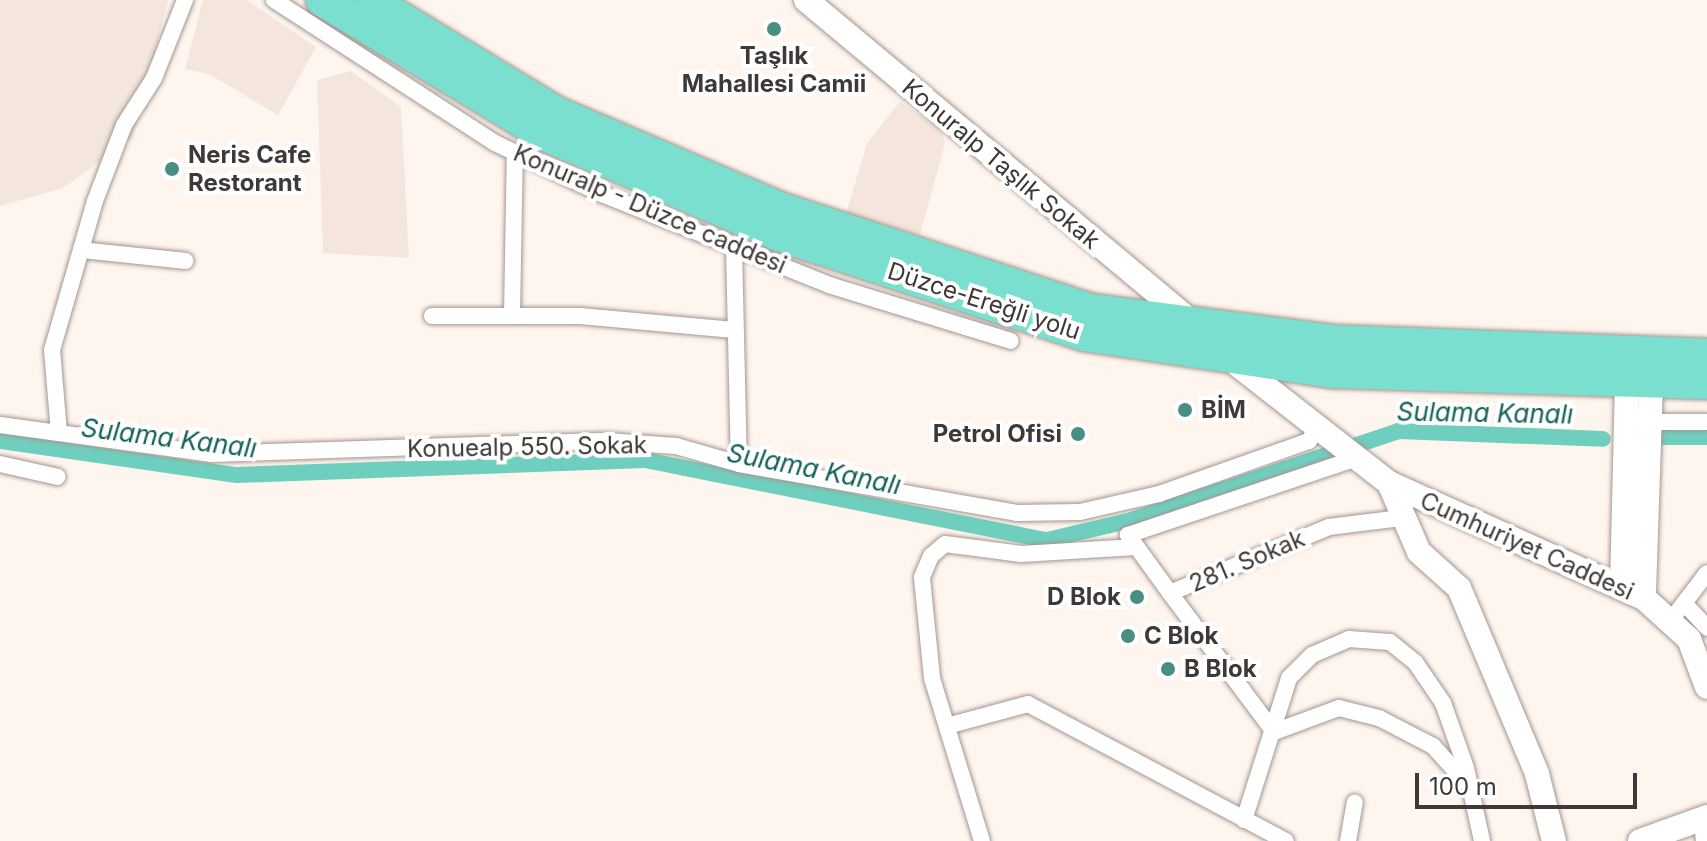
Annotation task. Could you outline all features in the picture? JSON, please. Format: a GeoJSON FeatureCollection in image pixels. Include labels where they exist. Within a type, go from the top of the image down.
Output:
{"type":"FeatureCollection","features":[{"type":"Feature","properties":{"kind":"highway","name":"Düzce-Ereğli yolu"},"geometry":{"type":"LineString","coordinates":[[322,0],[543,134],[776,234],[1085,335],[1333,372],[1640,372],[1707,355]]}},
{"type":"Feature","properties":{"kind":"highway","name":"Düzce-Ereğli yolu"},"geometry":{"type":"LineString","coordinates":[[371,0],[555,112],[785,210],[1091,310],[1198,327],[1640,372],[1707,383]]}},
{"type":"Feature","properties":{"kind":"street"},"geometry":{"type":"LineString","coordinates":[[59,433],[52,350],[81,250],[109,158],[154,78],[185,0]]}},
{"type":"Feature","properties":{"kind":"street","name":"Konuralp - Düzce caddesi"},"geometry":{"type":"LineString","coordinates":[[274,0],[515,152],[734,248],[829,285],[1011,341]]}},
{"type":"Feature","properties":{"kind":"street","name":"Konuralp Taşlık Sokak"},"geometry":{"type":"LineString","coordinates":[[806,0],[1198,327]]}},
{"type":"Feature","properties":{"kind":"street"},"geometry":{"type":"LineString","coordinates":[[512,316],[515,152]]}},
{"type":"Feature","properties":{"kind":"street"},"geometry":{"type":"LineString","coordinates":[[734,248],[739,464]]}},
{"type":"Feature","properties":{"kind":"street"},"geometry":{"type":"LineString","coordinates":[[81,250],[185,261]]}},
{"type":"Feature","properties":{"kind":"street"},"geometry":{"type":"LineString","coordinates":[[432,316],[580,316],[734,330]]}},
{"type":"Feature","properties":{"kind":"street","name":"Cumhuriyet Caddesi"},"geometry":{"type":"LineString","coordinates":[[1229,358],[1389,483],[1644,598],[1689,611],[1689,639],[1707,687]]}},
{"type":"Feature","properties":{"kind":"street"},"geometry":{"type":"LineString","coordinates":[[1640,372],[1650,422],[1644,598]]}},
{"type":"Feature","properties":{"kind":"street"},"geometry":{"type":"LineString","coordinates":[[1622,587],[1640,372]]}},
{"type":"Feature","properties":{"kind":"street"},"geometry":{"type":"LineString","coordinates":[[1650,422],[1707,422]]}},
{"type":"Feature","properties":{"kind":"street","name":"Konuealp 550. Sokak"},"geometry":{"type":"LineString","coordinates":[[0,425],[211,454],[607,441],[676,446],[739,464],[1017,513],[1080,512],[1159,494],[1309,441],[1320,427]]}},
{"type":"Feature","properties":{"kind":"street"},"geometry":{"type":"LineString","coordinates":[[1170,593],[1128,535],[1357,458]]}},
{"type":"Feature","properties":{"kind":"street"},"geometry":{"type":"LineString","coordinates":[[0,464],[58,477]]}},
{"type":"Feature","properties":{"kind":"street"},"geometry":{"type":"LineString","coordinates":[[1389,483],[1401,518],[1419,552],[1459,588],[1537,774],[1554,841]]}},
{"type":"Feature","properties":{"kind":"street","name":"281. Sokak"},"geometry":{"type":"LineString","coordinates":[[1274,732],[1170,593],[1329,527],[1401,518]]}},
{"type":"Feature","properties":{"kind":"street"},"geometry":{"type":"LineString","coordinates":[[982,841],[932,678],[922,577],[931,556],[945,544],[1021,554],[1136,547]]}},
{"type":"Feature","properties":{"kind":"street"},"geometry":{"type":"LineString","coordinates":[[1707,573],[1689,611],[1707,628]]}},
{"type":"Feature","properties":{"kind":"street"},"geometry":{"type":"LineString","coordinates":[[1244,820],[1289,678],[1312,655],[1349,639],[1390,642],[1415,662],[1443,703],[1471,788],[1482,841]]}},
{"type":"Feature","properties":{"kind":"street"},"geometry":{"type":"LineString","coordinates":[[947,726],[1028,704],[1286,841]]}},
{"type":"Feature","properties":{"kind":"street"},"geometry":{"type":"LineString","coordinates":[[1274,732],[1339,708],[1379,718],[1433,746],[1471,788]]}},
{"type":"Feature","properties":{"kind":"street"},"geometry":{"type":"LineString","coordinates":[[1348,841],[1355,803]]}},
{"type":"Feature","properties":{"kind":"street"},"geometry":{"type":"LineString","coordinates":[[1640,841],[1704,826]]}},
{"type":"Feature","properties":{"kind":"shaded area"},"geometry":{"type":"Polygon","coordinates":[[[0,0],[168,0],[133,138],[63,188],[0,206],[0,0]]]}},
{"type":"Feature","properties":{"kind":"shaded area"},"geometry":{"type":"Polygon","coordinates":[[[203,0],[247,0],[316,47],[278,115],[209,74],[185,69],[203,0]]]}},
{"type":"Feature","properties":{"kind":"shaded area"},"geometry":{"type":"Polygon","coordinates":[[[351,71],[401,107],[409,258],[323,253],[317,80],[351,71]]]}},
{"type":"Feature","properties":{"kind":"shaded area"},"geometry":{"type":"Polygon","coordinates":[[[900,102],[941,129],[945,143],[920,235],[846,214],[867,143],[900,102]]]}},
{"type":"Feature","properties":{"kind":"waterway","name":"Sulama Kanalı"},"geometry":{"type":"LineString","coordinates":[[0,441],[237,475],[645,460],[1047,540],[1128,521],[1398,431],[1603,439]]}},
{"type":"Feature","properties":{"kind":"waterway"},"geometry":{"type":"LineString","coordinates":[[1664,437],[1707,437]]}},
{"type":"Feature","properties":{"kind":"place","name":"Taşlık Mahallesi Camii"},"geometry":{"type":"Point","coordinates":[774,29]}},
{"type":"Feature","properties":{"kind":"place","name":"Neris Cafe Restorant"},"geometry":{"type":"Point","coordinates":[172,169]}},
{"type":"Feature","properties":{"kind":"place","name":"BİM"},"geometry":{"type":"Point","coordinates":[1185,410]}},
{"type":"Feature","properties":{"kind":"place","name":"Petrol Ofisi"},"geometry":{"type":"Point","coordinates":[1078,434]}},
{"type":"Feature","properties":{"kind":"place","name":"D Blok"},"geometry":{"type":"Point","coordinates":[1137,597]}},
{"type":"Feature","properties":{"kind":"place","name":"C Blok"},"geometry":{"type":"Point","coordinates":[1128,636]}},
{"type":"Feature","properties":{"kind":"place","name":"B Blok"},"geometry":{"type":"Point","coordinates":[1168,669]}}]}
